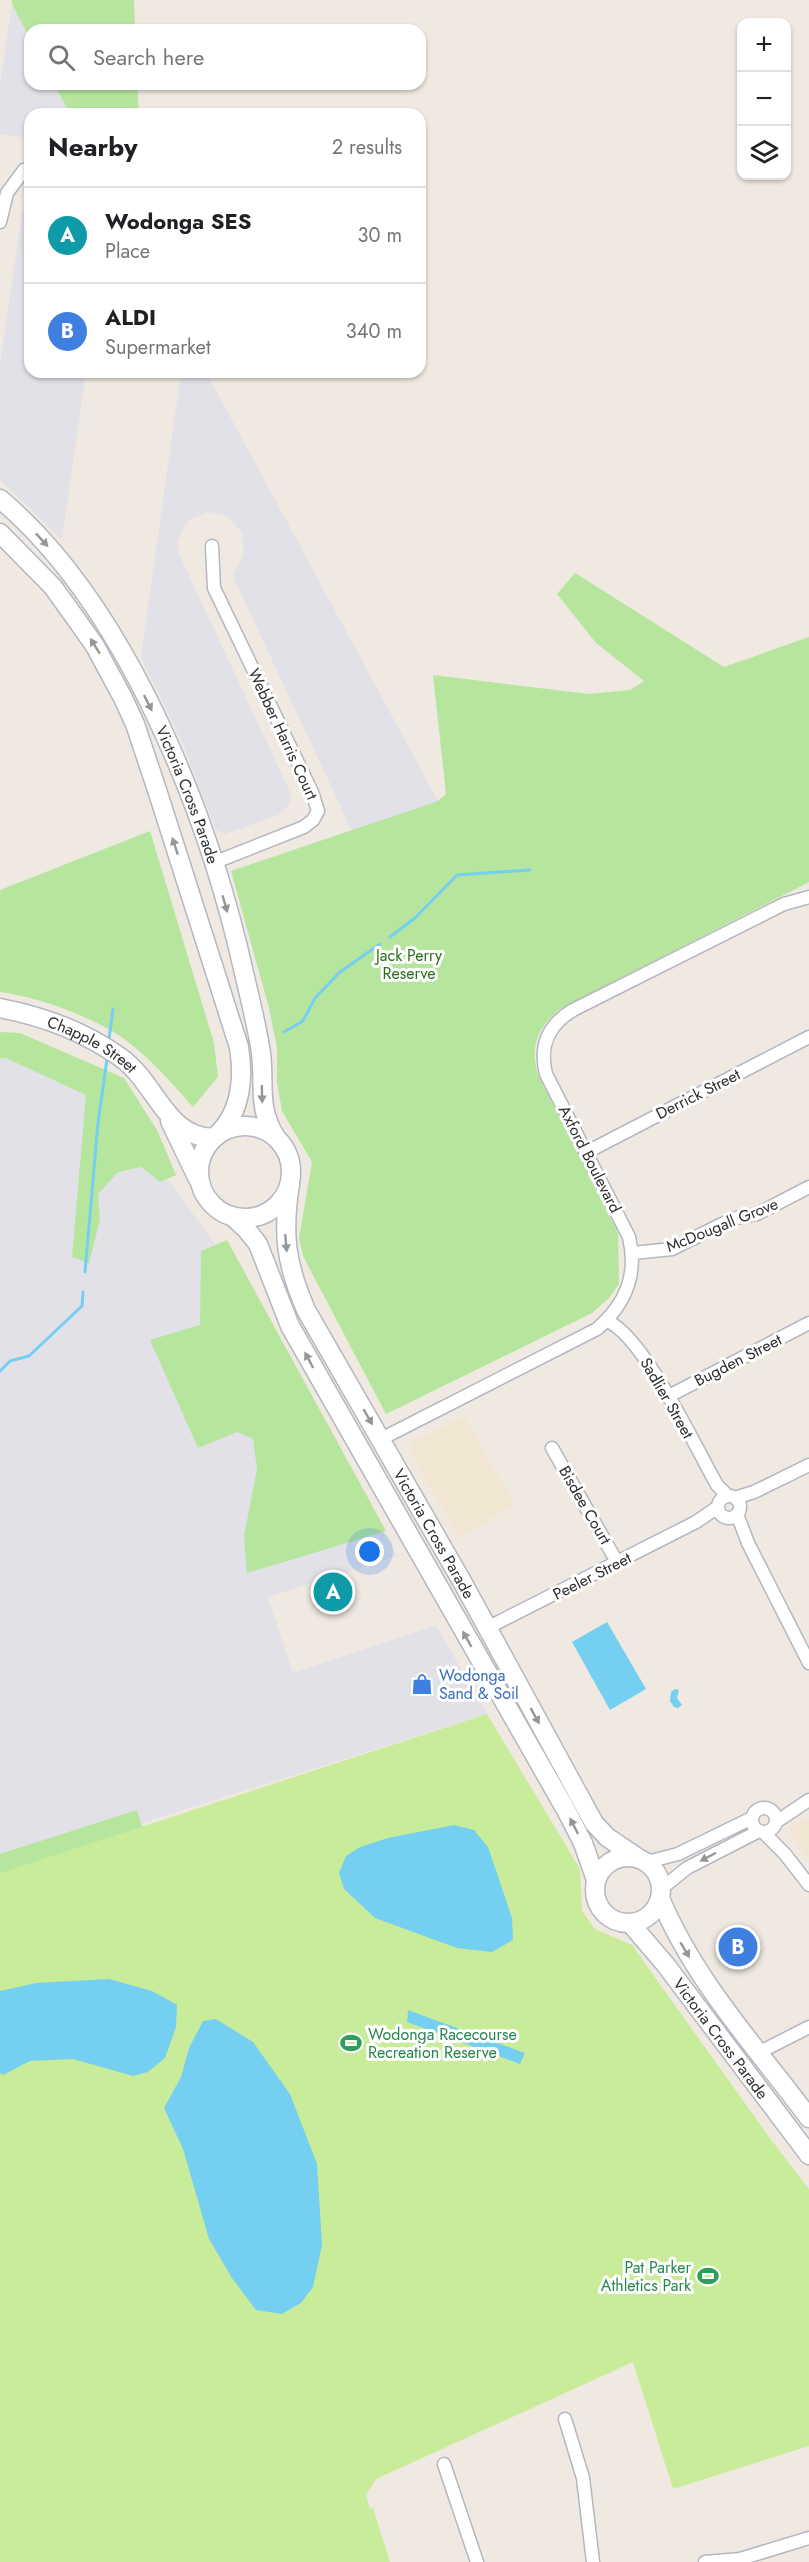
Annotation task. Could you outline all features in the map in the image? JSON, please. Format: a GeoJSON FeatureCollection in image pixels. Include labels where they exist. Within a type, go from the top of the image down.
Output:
{"type":"FeatureCollection","features":[{"type":"Feature","properties":{"kind":"main road","name":"Victoria Cross Parade"},"geometry":{"type":"LineString","coordinates":[[0,499],[19,515],[53,551],[83,590],[112,634],[154,715],[187,789],[213,863],[241,958],[261,1053],[263,1110],[275,1136]]}},
{"type":"Feature","properties":{"kind":"main road","name":"Victoria Cross Parade"},"geometry":{"type":"LineString","coordinates":[[0,533],[52,587],[76,619],[109,670],[135,724],[239,1047],[241,1074],[236,1107],[231,1120],[215,1137]]}},
{"type":"Feature","properties":{"kind":"main road","name":"Chapple Street"},"geometry":{"type":"LineString","coordinates":[[0,1008],[63,1027],[111,1050],[141,1075],[165,1110],[190,1135],[215,1137]]}},
{"type":"Feature","properties":{"kind":"main road","name":"Chapple Street"},"geometry":{"type":"LineString","coordinates":[[165,1110],[198,1179]]}},
{"type":"Feature","properties":{"kind":"main road"},"geometry":{"type":"LineString","coordinates":[[246,1127],[261,1129],[275,1136],[289,1158],[291,1172],[290,1185],[280,1201],[266,1212],[250,1217],[232,1216],[207,1200],[198,1179],[200,1160],[215,1137],[233,1129],[246,1127]]}},
{"type":"Feature","properties":{"kind":"main road","name":"Victoria Cross Parade"},"geometry":{"type":"LineString","coordinates":[[290,1185],[285,1236],[293,1278],[306,1310],[464,1585],[594,1823],[607,1837],[643,1860]]}},
{"type":"Feature","properties":{"kind":"main road","name":"Victoria Cross Parade"},"geometry":{"type":"LineString","coordinates":[[232,1216],[258,1244],[290,1326],[566,1810],[583,1843],[596,1880]]}},
{"type":"Feature","properties":{"kind":"main road"},"geometry":{"type":"LineString","coordinates":[[361,1450],[381,1439]]}},
{"type":"Feature","properties":{"kind":"main road"},"geometry":{"type":"LineString","coordinates":[[444,1596],[464,1585]]}},
{"type":"Feature","properties":{"kind":"main road"},"geometry":{"type":"LineString","coordinates":[[618,1858],[643,1860],[657,1874],[661,1893],[653,1912],[639,1921],[618,1922],[602,1910],[597,1901],[596,1880],[601,1870],[609,1862],[618,1858]]}},
{"type":"Feature","properties":{"kind":"main road","name":"Victoria Cross Parade"},"geometry":{"type":"LineString","coordinates":[[661,1893],[685,1951],[809,2118]]}},
{"type":"Feature","properties":{"kind":"main road","name":"Victoria Cross Parade"},"geometry":{"type":"LineString","coordinates":[[630,1923],[665,1964],[809,2155]]}},
{"type":"Feature","properties":{"kind":"street"},"geometry":{"type":"LineString","coordinates":[[0,222],[7,193],[24,170]]}},
{"type":"Feature","properties":{"kind":"street","name":"Webber Harris Court"},"geometry":{"type":"LineString","coordinates":[[212,546],[214,588],[312,792],[318,811],[313,820],[304,827],[213,863]]}},
{"type":"Feature","properties":{"kind":"street","name":"Axford Boulevard"},"geometry":{"type":"LineString","coordinates":[[381,1439],[581,1339],[615,1313],[626,1292],[633,1270],[633,1253],[629,1238],[546,1074],[543,1063],[544,1043],[557,1021],[573,1010],[784,904],[809,897]]}},
{"type":"Feature","properties":{"kind":"street","name":"Derrick Street"},"geometry":{"type":"LineString","coordinates":[[587,1152],[809,1037]]}},
{"type":"Feature","properties":{"kind":"street","name":"McDougall Grove"},"geometry":{"type":"LineString","coordinates":[[633,1253],[672,1249],[732,1219],[757,1214],[809,1187]]}},
{"type":"Feature","properties":{"kind":"street","name":"Sadlier Street"},"geometry":{"type":"LineString","coordinates":[[607,1321],[615,1324],[640,1350],[729,1507],[809,1663]]}},
{"type":"Feature","properties":{"kind":"street","name":"Bugden Street"},"geometry":{"type":"LineString","coordinates":[[667,1397],[809,1323]]}},
{"type":"Feature","properties":{"kind":"street","name":"Bisdee Court"},"geometry":{"type":"LineString","coordinates":[[552,1448],[617,1562]]}},
{"type":"Feature","properties":{"kind":"street","name":"Peeler Street"},"geometry":{"type":"LineString","coordinates":[[487,1628],[809,1465]]}},
{"type":"Feature","properties":{"kind":"street"},"geometry":{"type":"LineString","coordinates":[[643,1860],[678,1854],[752,1818],[759,1809],[805,1802]]}},
{"type":"Feature","properties":{"kind":"street"},"geometry":{"type":"LineString","coordinates":[[661,1893],[687,1868],[761,1832],[771,1830],[776,1823],[805,1802]]}},
{"type":"Feature","properties":{"kind":"street"},"geometry":{"type":"LineString","coordinates":[[770,1809],[775,1815],[786,1854]]}},
{"type":"Feature","properties":{"kind":"street"},"geometry":{"type":"LineString","coordinates":[[752,1818],[754,1826],[786,1854],[809,1885]]}},
{"type":"Feature","properties":{"kind":"street"},"geometry":{"type":"LineString","coordinates":[[760,2052],[809,2027]]}},
{"type":"Feature","properties":{"kind":"street"},"geometry":{"type":"LineString","coordinates":[[565,2419],[583,2478],[593,2562]]}},
{"type":"Feature","properties":{"kind":"street"},"geometry":{"type":"LineString","coordinates":[[444,2464],[477,2562]]}},
{"type":"Feature","properties":{"kind":"street"},"geometry":{"type":"LineString","coordinates":[[705,2562],[741,2560],[809,2538]]}},
{"type":"Feature","properties":{"kind":"shaded area"},"geometry":{"type":"Polygon","coordinates":[[[12,4],[24,27],[24,90],[57,90],[67,108],[24,108],[24,137],[0,134],[0,84],[12,4]]]}},
{"type":"Feature","properties":{"kind":"shaded area"},"geometry":{"type":"Polygon","coordinates":[[[24,211],[24,378],[85,378],[62,540],[0,480],[0,364],[24,211]]]}},
{"type":"Feature","properties":{"kind":"shaded area"},"geometry":{"type":"Polygon","coordinates":[[[180,378],[209,378],[438,801],[352,831],[235,581],[233,573],[244,555],[242,533],[229,517],[208,512],[191,519],[185,525],[178,542],[178,552],[290,792],[290,802],[285,810],[278,815],[225,834],[216,830],[183,744],[141,657],[180,378]]]}},
{"type":"Feature","properties":{"kind":"shaded area"},"geometry":{"type":"Polygon","coordinates":[[[0,1044],[97,1081],[222,1254],[397,1556],[268,1597],[293,1673],[436,1625],[487,1714],[0,1868],[0,1044]]]}},
{"type":"Feature","properties":{"kind":"shaded area"},"geometry":{"type":"Polygon","coordinates":[[[464,1416],[515,1505],[459,1537],[409,1449],[411,1443],[464,1416]]]}},
{"type":"Feature","properties":{"kind":"shaded area"},"geometry":{"type":"Polygon","coordinates":[[[809,1818],[809,1858],[790,1834],[792,1826],[809,1818]]]}},
{"type":"Feature","properties":{"kind":"green space"},"geometry":{"type":"Polygon","coordinates":[[[12,0],[134,0],[135,24],[24,24],[24,27],[12,0]]]}},
{"type":"Feature","properties":{"kind":"green space"},"geometry":{"type":"Polygon","coordinates":[[[57,90],[137,90],[139,108],[67,108],[57,90]]]}},
{"type":"Feature","properties":{"kind":"green space","name":"Jack Perry Reserve"},"geometry":{"type":"Polygon","coordinates":[[[575,573],[724,667],[809,637],[809,882],[560,1009],[546,1023],[535,1046],[538,1075],[618,1233],[619,1284],[610,1297],[592,1313],[386,1414],[303,1256],[299,1238],[312,1162],[282,1111],[277,1082],[277,1048],[269,1008],[231,871],[438,801],[446,794],[433,675],[589,694],[630,690],[644,681],[596,643],[557,594],[575,573]]]}},
{"type":"Feature","properties":{"kind":"green space"},"geometry":{"type":"Polygon","coordinates":[[[150,831],[214,1043],[218,1077],[193,1107],[148,1059],[117,1034],[90,1019],[60,1007],[0,992],[0,890],[150,831]]]}},
{"type":"Feature","properties":{"kind":"green space"},"geometry":{"type":"Polygon","coordinates":[[[0,1032],[20,1033],[124,1078],[157,1130],[176,1175],[160,1182],[141,1167],[118,1172],[98,1194],[100,1220],[89,1263],[72,1257],[86,1095],[6,1058],[0,1058],[0,1032]]]}},
{"type":"Feature","properties":{"kind":"green space"},"geometry":{"type":"Polygon","coordinates":[[[227,1240],[386,1531],[247,1573],[244,1536],[257,1469],[253,1439],[237,1432],[198,1448],[150,1340],[200,1325],[201,1251],[227,1240]]]}},
{"type":"Feature","properties":{"kind":"green space","name":"Wodonga Racecourse Recreation Reserve"},"geometry":{"type":"Polygon","coordinates":[[[487,1714],[580,1869],[582,1911],[595,1929],[632,1945],[809,2189],[809,2446],[673,2489],[633,2362],[376,2479],[366,2495],[370,2509],[373,2508],[390,2562],[0,2562],[0,1873],[487,1714]]]}},
{"type":"Feature","properties":{"kind":"green space"},"geometry":{"type":"Polygon","coordinates":[[[137,1810],[144,1833],[0,1879],[0,1854],[137,1810]]]}},
{"type":"Feature","properties":{"kind":"water"},"geometry":{"type":"Polygon","coordinates":[[[607,1622],[646,1689],[610,1710],[572,1642],[607,1622]]]}},
{"type":"Feature","properties":{"kind":"water"},"geometry":{"type":"Polygon","coordinates":[[[675,1689],[679,1690],[677,1698],[682,1705],[678,1708],[674,1707],[670,1701],[671,1692],[675,1689]]]}},
{"type":"Feature","properties":{"kind":"water"},"geometry":{"type":"Polygon","coordinates":[[[454,1825],[474,1830],[488,1847],[512,1918],[513,1940],[492,1952],[457,1948],[375,1918],[344,1889],[339,1873],[346,1856],[360,1847],[388,1838],[454,1825]]]}},
{"type":"Feature","properties":{"kind":"water"},"geometry":{"type":"Polygon","coordinates":[[[109,1979],[152,1991],[177,2005],[176,2027],[165,2058],[148,2072],[133,2076],[73,2059],[30,2061],[3,2075],[0,2073],[0,1991],[36,1983],[109,1979]]]}},
{"type":"Feature","properties":{"kind":"water"},"geometry":{"type":"Polygon","coordinates":[[[408,2010],[525,2053],[520,2064],[407,2022],[408,2010]]]}},
{"type":"Feature","properties":{"kind":"water"},"geometry":{"type":"Polygon","coordinates":[[[216,2019],[253,2042],[290,2094],[317,2164],[322,2245],[313,2287],[301,2303],[282,2314],[256,2310],[232,2278],[209,2239],[183,2149],[164,2108],[181,2077],[189,2048],[203,2021],[216,2019]]]}},
{"type":"Feature","properties":{"kind":"waterway"},"geometry":{"type":"LineString","coordinates":[[390,937],[415,918],[457,875],[530,870]]}},
{"type":"Feature","properties":{"kind":"waterway"},"geometry":{"type":"LineString","coordinates":[[284,1032],[303,1021],[315,998],[340,972],[380,944]]}},
{"type":"Feature","properties":{"kind":"waterway"},"geometry":{"type":"LineString","coordinates":[[109,1039],[113,1009]]}},
{"type":"Feature","properties":{"kind":"waterway"},"geometry":{"type":"LineString","coordinates":[[85,1272],[98,1123],[107,1059]]}},
{"type":"Feature","properties":{"kind":"waterway"},"geometry":{"type":"LineString","coordinates":[[0,1371],[10,1361],[29,1356],[82,1306],[83,1292]]}},
{"type":"Feature","properties":{"kind":"place","name":"Wodonga SES"},"geometry":{"type":"Point","coordinates":[333,1592]}},
{"type":"Feature","properties":{"kind":"place","name":"Wodonga Sand & Soil"},"geometry":{"type":"Point","coordinates":[422,1684]}},
{"type":"Feature","properties":{"kind":"place","name":"ALDI"},"geometry":{"type":"Point","coordinates":[738,1947]}},
{"type":"Feature","properties":{"kind":"place","name":"Wodonga Racecourse Recreation Reserve"},"geometry":{"type":"Point","coordinates":[351,2043]}},
{"type":"Feature","properties":{"kind":"place","name":"Pat Parker Athletics Park"},"geometry":{"type":"Point","coordinates":[708,2276]}}]}
